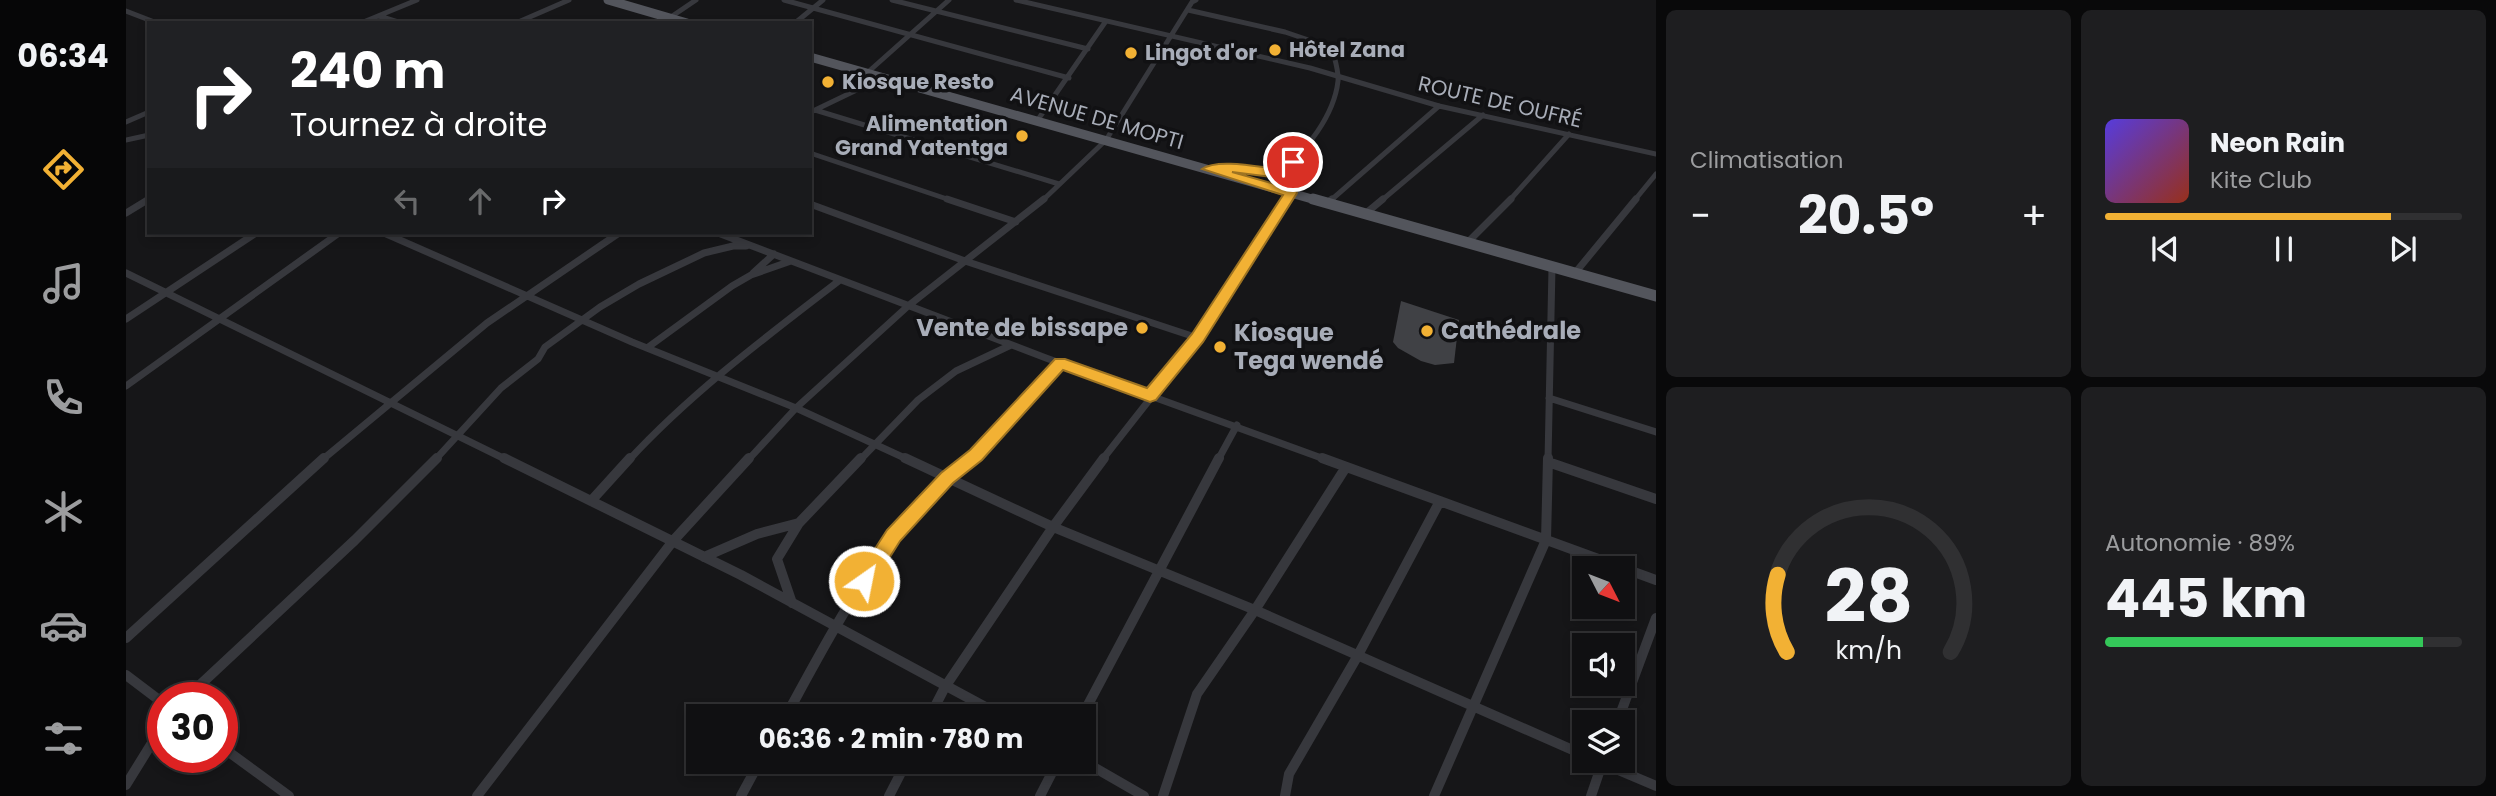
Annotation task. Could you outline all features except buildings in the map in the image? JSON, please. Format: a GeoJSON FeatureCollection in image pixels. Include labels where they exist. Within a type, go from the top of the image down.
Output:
{"type":"FeatureCollection","features":[{"type":"Feature","properties":{"kind":"main road"},"geometry":{"type":"LineString","coordinates":[[607,0],[681,21]]}},
{"type":"Feature","properties":{"kind":"main road","name":"AVENUE DE MOPTI"},"geometry":{"type":"LineString","coordinates":[[812,58],[1656,296]]}},
{"type":"Feature","properties":{"kind":"street"},"geometry":{"type":"LineString","coordinates":[[366,21],[417,0]]}},
{"type":"Feature","properties":{"kind":"street"},"geometry":{"type":"LineString","coordinates":[[521,21],[569,0]]}},
{"type":"Feature","properties":{"kind":"street"},"geometry":{"type":"LineString","coordinates":[[666,21],[696,0]]}},
{"type":"Feature","properties":{"kind":"street"},"geometry":{"type":"LineString","coordinates":[[784,0],[810,10],[1069,78]]}},
{"type":"Feature","properties":{"kind":"street"},"geometry":{"type":"LineString","coordinates":[[797,21],[823,0]]}},
{"type":"Feature","properties":{"kind":"street"},"geometry":{"type":"LineString","coordinates":[[892,0],[936,13],[1088,48]]}},
{"type":"Feature","properties":{"kind":"street"},"geometry":{"type":"LineString","coordinates":[[866,73],[949,0]]}},
{"type":"Feature","properties":{"kind":"street","name":"ROUTE DE OUFRÉ"},"geometry":{"type":"LineString","coordinates":[[1017,0],[1310,68],[1440,106],[1656,154]]}},
{"type":"Feature","properties":{"kind":"street"},"geometry":{"type":"LineString","coordinates":[[477,796],[673,541],[796,408],[908,306],[1016,222],[1106,141],[1196,0]]}},
{"type":"Feature","properties":{"kind":"street"},"geometry":{"type":"LineString","coordinates":[[126,10],[152,21]]}},
{"type":"Feature","properties":{"kind":"street"},"geometry":{"type":"LineString","coordinates":[[1188,10],[1285,32],[1332,48],[1339,78],[1332,103],[1319,127],[1303,151],[1281,174],[1230,168],[1208,169]]}},
{"type":"Feature","properties":{"kind":"street"},"geometry":{"type":"LineString","coordinates":[[379,16],[395,21]]}},
{"type":"Feature","properties":{"kind":"street"},"geometry":{"type":"LineString","coordinates":[[1037,121],[1106,21]]}},
{"type":"Feature","properties":{"kind":"street"},"geometry":{"type":"LineString","coordinates":[[813,111],[865,86],[889,80]]}},
{"type":"Feature","properties":{"kind":"street"},"geometry":{"type":"LineString","coordinates":[[1327,203],[1440,106]]}},
{"type":"Feature","properties":{"kind":"street"},"geometry":{"type":"LineString","coordinates":[[813,111],[1059,184]]}},
{"type":"Feature","properties":{"kind":"street"},"geometry":{"type":"LineString","coordinates":[[126,122],[147,113]]}},
{"type":"Feature","properties":{"kind":"street"},"geometry":{"type":"LineString","coordinates":[[1365,214],[1483,115]]}},
{"type":"Feature","properties":{"kind":"street"},"geometry":{"type":"LineString","coordinates":[[1467,243],[1501,210],[1569,134]]}},
{"type":"Feature","properties":{"kind":"street"},"geometry":{"type":"LineString","coordinates":[[126,140],[147,135]]}},
{"type":"Feature","properties":{"kind":"street"},"geometry":{"type":"LineString","coordinates":[[812,154],[1016,222]]}},
{"type":"Feature","properties":{"kind":"street"},"geometry":{"type":"LineString","coordinates":[[1575,273],[1656,174]]}},
{"type":"Feature","properties":{"kind":"street"},"geometry":{"type":"LineString","coordinates":[[936,704],[1053,527],[1150,396],[1198,338],[1291,193]]}},
{"type":"Feature","properties":{"kind":"street"},"geometry":{"type":"LineString","coordinates":[[126,212],[147,200]]}},
{"type":"Feature","properties":{"kind":"street"},"geometry":{"type":"LineString","coordinates":[[812,205],[965,261],[1198,338]]}},
{"type":"Feature","properties":{"kind":"street"},"geometry":{"type":"LineString","coordinates":[[126,319],[253,235]]}},
{"type":"Feature","properties":{"kind":"street"},"geometry":{"type":"LineString","coordinates":[[126,386],[336,235]]}},
{"type":"Feature","properties":{"kind":"street"},"geometry":{"type":"LineString","coordinates":[[389,235],[715,377],[796,408],[1053,527],[1160,569],[1572,750]]}},
{"type":"Feature","properties":{"kind":"street"},"geometry":{"type":"LineString","coordinates":[[126,638],[389,401],[459,343],[617,235]]}},
{"type":"Feature","properties":{"kind":"street"},"geometry":{"type":"LineString","coordinates":[[723,235],[1011,345],[1237,425],[1656,580]]}},
{"type":"Feature","properties":{"kind":"street"},"geometry":{"type":"LineString","coordinates":[[203,682],[328,566],[501,388],[538,359],[545,347],[582,319],[639,284],[704,253],[733,246],[754,247]]}},
{"type":"Feature","properties":{"kind":"street"},"geometry":{"type":"LineString","coordinates":[[751,275],[774,254]]}},
{"type":"Feature","properties":{"kind":"street"},"geometry":{"type":"LineString","coordinates":[[647,348],[732,286],[751,275],[791,261]]}},
{"type":"Feature","properties":{"kind":"street"},"geometry":{"type":"LineString","coordinates":[[1434,796],[1546,540],[1552,267]]}},
{"type":"Feature","properties":{"kind":"street"},"geometry":{"type":"LineString","coordinates":[[126,273],[673,541],[978,704]]}},
{"type":"Feature","properties":{"kind":"street"},"geometry":{"type":"LineString","coordinates":[[591,501],[663,423],[715,377],[839,280]]}},
{"type":"Feature","properties":{"kind":"street"},"geometry":{"type":"LineString","coordinates":[[792,603],[777,559],[799,523],[918,400],[956,371],[1011,345]]}},
{"type":"Feature","properties":{"kind":"street"},"geometry":{"type":"LineString","coordinates":[[793,704],[835,627],[894,536],[947,478],[976,455],[1060,363]]}},
{"type":"Feature","properties":{"kind":"street"},"geometry":{"type":"LineString","coordinates":[[1549,398],[1656,432]]}},
{"type":"Feature","properties":{"kind":"street"},"geometry":{"type":"LineString","coordinates":[[1088,704],[1237,425]]}},
{"type":"Feature","properties":{"kind":"street"},"geometry":{"type":"LineString","coordinates":[[1548,462],[1656,499]]}},
{"type":"Feature","properties":{"kind":"street"},"geometry":{"type":"LineString","coordinates":[[1163,796],[1196,694],[1255,610],[1346,467]]}},
{"type":"Feature","properties":{"kind":"street"},"geometry":{"type":"LineString","coordinates":[[1285,796],[1289,774],[1357,657],[1440,501]]}},
{"type":"Feature","properties":{"kind":"street"},"geometry":{"type":"LineString","coordinates":[[704,557],[757,534],[799,523]]}},
{"type":"Feature","properties":{"kind":"street"},"geometry":{"type":"LineString","coordinates":[[1622,710],[1656,618]]}},
{"type":"Feature","properties":{"kind":"street"},"geometry":{"type":"LineString","coordinates":[[126,675],[147,691]]}},
{"type":"Feature","properties":{"kind":"street"},"geometry":{"type":"LineString","coordinates":[[126,785],[147,751]]}},
{"type":"Feature","properties":{"kind":"street"},"geometry":{"type":"LineString","coordinates":[[238,759],[289,796]]}},
{"type":"Feature","properties":{"kind":"street"},"geometry":{"type":"LineString","coordinates":[[1096,768],[1144,796]]}},
{"type":"Feature","properties":{"kind":"street"},"geometry":{"type":"LineString","coordinates":[[1591,796],[1597,773]]}},
{"type":"Feature","properties":{"kind":"street"},"geometry":{"type":"LineString","coordinates":[[1626,773],[1656,786]]}},
{"type":"Feature","properties":{"kind":"street"},"geometry":{"type":"LineString","coordinates":[[741,796],[753,774]]}},
{"type":"Feature","properties":{"kind":"street"},"geometry":{"type":"LineString","coordinates":[[890,796],[901,774]]}},
{"type":"Feature","properties":{"kind":"street"},"geometry":{"type":"LineString","coordinates":[[1040,796],[1051,774]]}},
{"type":"Feature","properties":{"kind":"place","name":"Hôtel Zana"},"geometry":{"type":"Point","coordinates":[1275,50]}},
{"type":"Feature","properties":{"kind":"place","name":"Lingot d'or"},"geometry":{"type":"Point","coordinates":[1131,53]}},
{"type":"Feature","properties":{"kind":"place","name":"Kiosque Resto"},"geometry":{"type":"Point","coordinates":[828,82]}},
{"type":"Feature","properties":{"kind":"place","name":"Alimentation Grand Yatentga"},"geometry":{"type":"Point","coordinates":[1022,136]}},
{"type":"Feature","properties":{"kind":"place","name":"Vente de bissape"},"geometry":{"type":"Point","coordinates":[1142,328]}},
{"type":"Feature","properties":{"kind":"place","name":"Cathédrale"},"geometry":{"type":"Point","coordinates":[1427,331]}},
{"type":"Feature","properties":{"kind":"place","name":"Kiosque Tega wendé"},"geometry":{"type":"Point","coordinates":[1220,347]}},
{"type":"Feature","properties":{"kind":"route"},"geometry":{"type":"LineString","coordinates":[[864,581],[894,536],[947,478],[976,455],[1060,363],[1150,396],[1198,338],[1291,193],[1208,169],[1230,168],[1281,174],[1293,162]]}}]}
